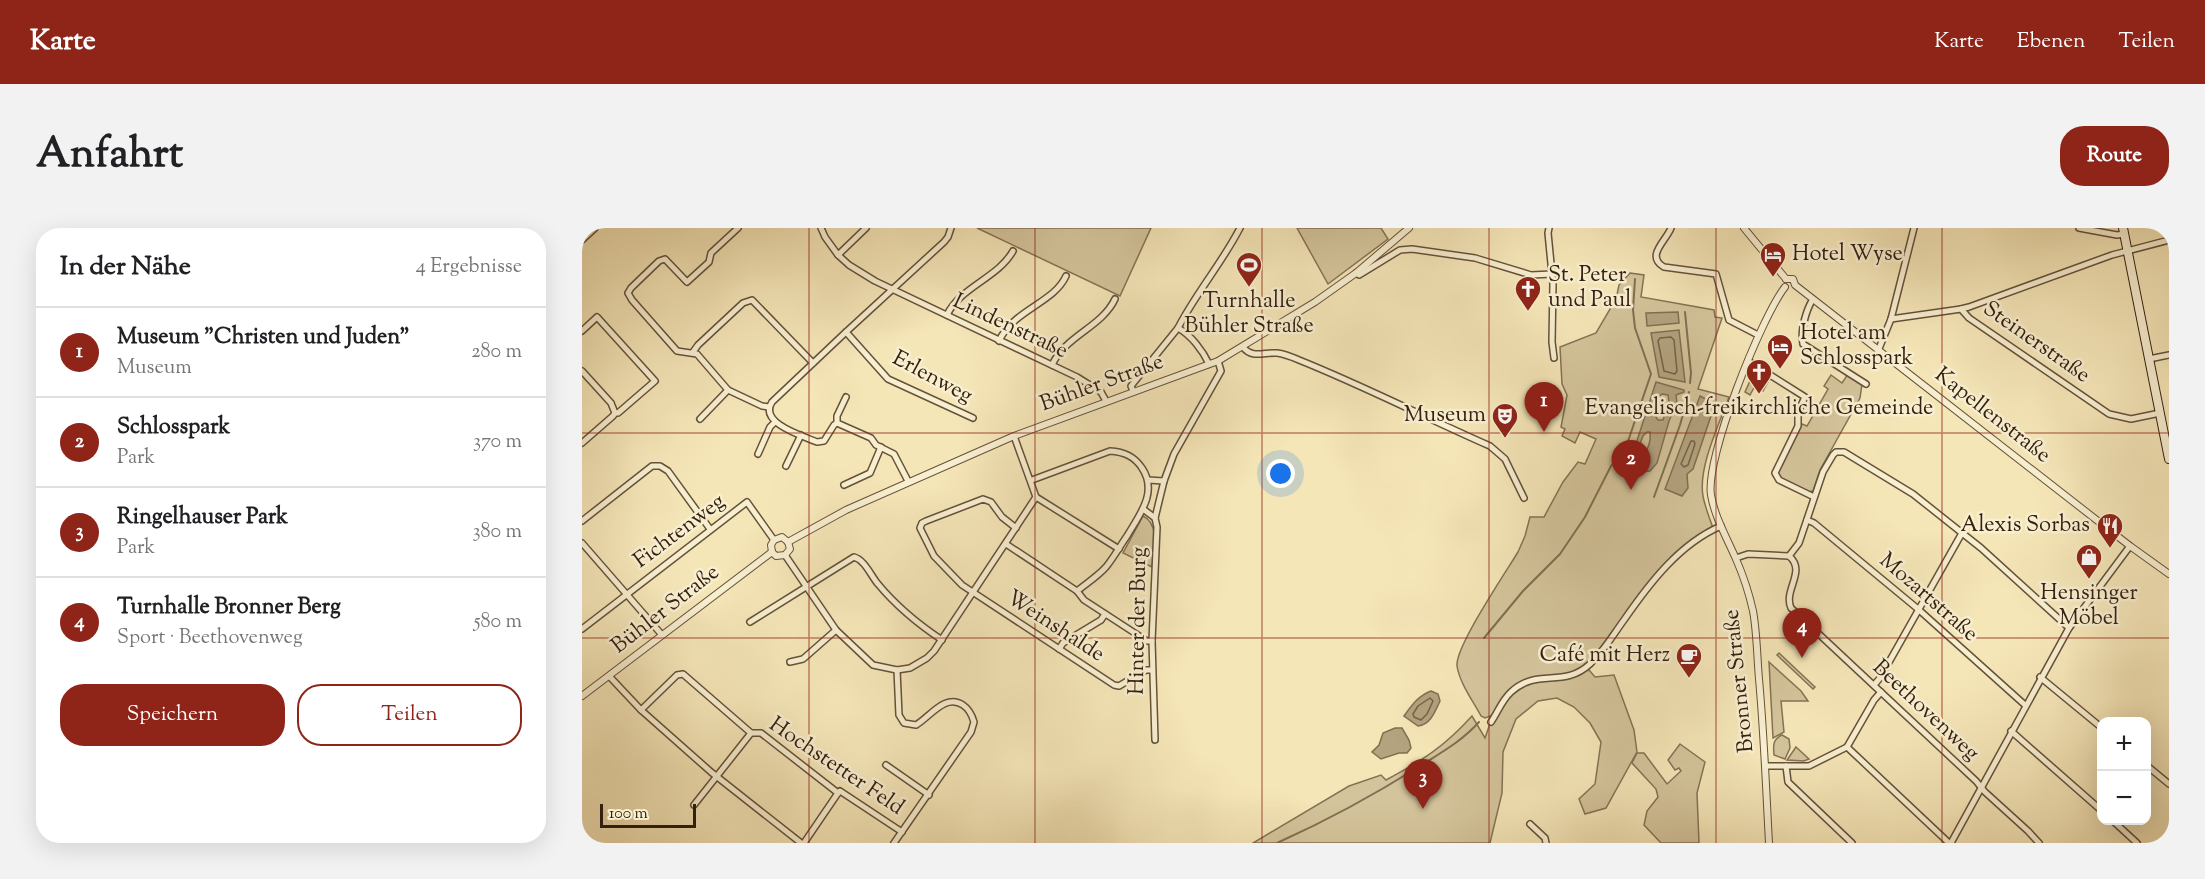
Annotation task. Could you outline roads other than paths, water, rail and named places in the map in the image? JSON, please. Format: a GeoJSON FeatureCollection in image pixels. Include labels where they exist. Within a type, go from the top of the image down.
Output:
{"type":"FeatureCollection","features":[{"type":"Feature","properties":{"kind":"main road"},"geometry":{"type":"LineString","coordinates":[[2124,231],[2169,459]]}},
{"type":"Feature","properties":{"kind":"street"},"geometry":{"type":"LineString","coordinates":[[582,240],[595,228]]}},
{"type":"Feature","properties":{"kind":"street"},"geometry":{"type":"LineString","coordinates":[[738,228],[711,253],[709,262],[687,282],[665,259],[659,261],[629,290],[632,300],[677,351],[693,352],[728,390],[769,407]]}},
{"type":"Feature","properties":{"kind":"street","name":"Lindenstraße"},"geometry":{"type":"LineString","coordinates":[[821,228],[838,255],[861,273],[892,291],[1053,365],[1101,392],[1106,401]]}},
{"type":"Feature","properties":{"kind":"street"},"geometry":{"type":"LineString","coordinates":[[838,255],[866,228]]}},
{"type":"Feature","properties":{"kind":"street"},"geometry":{"type":"LineString","coordinates":[[769,407],[813,363],[944,242],[951,228]]}},
{"type":"Feature","properties":{"kind":"street"},"geometry":{"type":"LineString","coordinates":[[1133,391],[1131,386],[1178,328],[1189,307],[1224,257],[1239,228]]}},
{"type":"Feature","properties":{"kind":"street","name":"Bühler Straße"},"geometry":{"type":"LineString","coordinates":[[788,542],[846,510],[1014,436],[1218,361],[1315,302],[1356,273],[1409,228]]}},
{"type":"Feature","properties":{"kind":"street"},"geometry":{"type":"LineString","coordinates":[[1549,228],[1553,284],[1554,358]]}},
{"type":"Feature","properties":{"kind":"street"},"geometry":{"type":"LineString","coordinates":[[1671,228],[1668,237],[1657,251],[1658,262],[1664,267],[1716,274],[1729,320],[1758,335]]}},
{"type":"Feature","properties":{"kind":"street"},"geometry":{"type":"LineString","coordinates":[[1744,228],[1786,279]]}},
{"type":"Feature","properties":{"kind":"street"},"geometry":{"type":"LineString","coordinates":[[1878,351],[1891,319],[1914,228]]}},
{"type":"Feature","properties":{"kind":"street"},"geometry":{"type":"LineString","coordinates":[[2079,228],[2116,235],[2124,231]]}},
{"type":"Feature","properties":{"kind":"street"},"geometry":{"type":"LineString","coordinates":[[1960,309],[1969,308],[2127,250],[2169,240]]}},
{"type":"Feature","properties":{"kind":"street"},"geometry":{"type":"LineString","coordinates":[[1356,273],[1366,271],[1400,250],[1412,249],[1475,258],[1531,275],[1552,274]]}},
{"type":"Feature","properties":{"kind":"street"},"geometry":{"type":"LineString","coordinates":[[946,315],[955,302],[1001,265],[1013,251]]}},
{"type":"Feature","properties":{"kind":"street"},"geometry":{"type":"LineString","coordinates":[[999,341],[1011,322],[1059,287],[1066,276]]}},
{"type":"Feature","properties":{"kind":"street"},"geometry":{"type":"LineString","coordinates":[[1786,279],[1793,279],[1795,285],[1790,288],[1785,287],[1786,279]]}},
{"type":"Feature","properties":{"kind":"street","name":"Kapellenstraße"},"geometry":{"type":"LineString","coordinates":[[1795,285],[2130,546],[2167,571]]}},
{"type":"Feature","properties":{"kind":"street","name":"Bronner Straße"},"geometry":{"type":"LineString","coordinates":[[1769,843],[1766,766],[1753,612],[1746,585],[1721,526],[1711,494],[1711,475],[1714,458],[1758,335],[1785,287]]}},
{"type":"Feature","properties":{"kind":"street"},"geometry":{"type":"LineString","coordinates":[[1053,365],[1058,353],[1066,344],[1106,312],[1115,299]]}},
{"type":"Feature","properties":{"kind":"street"},"geometry":{"type":"LineString","coordinates":[[1812,299],[1806,314],[1803,344],[1866,384]]}},
{"type":"Feature","properties":{"kind":"street"},"geometry":{"type":"LineString","coordinates":[[693,352],[744,303],[752,300],[813,363]]}},
{"type":"Feature","properties":{"kind":"street","name":"Steinerstraße"},"geometry":{"type":"LineString","coordinates":[[1891,319],[1898,320],[1960,309],[1969,318],[2109,414],[2131,419],[2160,414]]}},
{"type":"Feature","properties":{"kind":"street"},"geometry":{"type":"LineString","coordinates":[[582,331],[597,317],[655,381],[618,413],[615,412],[582,443]]}},
{"type":"Feature","properties":{"kind":"street"},"geometry":{"type":"LineString","coordinates":[[1178,328],[1205,356],[1209,364]]}},
{"type":"Feature","properties":{"kind":"street","name":"Erlenweg"},"geometry":{"type":"LineString","coordinates":[[846,332],[888,379],[973,418]]}},
{"type":"Feature","properties":{"kind":"street"},"geometry":{"type":"LineString","coordinates":[[1243,347],[1247,353],[1276,353],[1317,367],[1409,407],[1445,427],[1490,446],[1505,459],[1524,498]]}},
{"type":"Feature","properties":{"kind":"street"},"geometry":{"type":"LineString","coordinates":[[2150,359],[2169,355]]}},
{"type":"Feature","properties":{"kind":"street"},"geometry":{"type":"LineString","coordinates":[[1155,518],[1164,481],[1183,436],[1221,372],[1218,361]]}},
{"type":"Feature","properties":{"kind":"street"},"geometry":{"type":"LineString","coordinates":[[1748,361],[1800,392],[1805,398],[1798,412],[1798,426],[1775,473],[1779,480],[1814,498]]}},
{"type":"Feature","properties":{"kind":"street"},"geometry":{"type":"LineString","coordinates":[[582,371],[611,403],[615,412]]}},
{"type":"Feature","properties":{"kind":"street"},"geometry":{"type":"LineString","coordinates":[[700,419],[728,390]]}},
{"type":"Feature","properties":{"kind":"street"},"geometry":{"type":"LineString","coordinates":[[769,407],[775,422],[822,442],[837,423],[837,416],[846,397]]}},
{"type":"Feature","properties":{"kind":"street"},"geometry":{"type":"LineString","coordinates":[[758,454],[770,427],[775,422]]}},
{"type":"Feature","properties":{"kind":"street"},"geometry":{"type":"LineString","coordinates":[[837,423],[872,438],[876,445],[894,454],[908,481]]}},
{"type":"Feature","properties":{"kind":"street"},"geometry":{"type":"LineString","coordinates":[[786,466],[801,435]]}},
{"type":"Feature","properties":{"kind":"street"},"geometry":{"type":"LineString","coordinates":[[1014,436],[1036,496],[1119,549]]}},
{"type":"Feature","properties":{"kind":"street"},"geometry":{"type":"LineString","coordinates":[[844,485],[870,473],[881,447]]}},
{"type":"Feature","properties":{"kind":"street"},"geometry":{"type":"LineString","coordinates":[[1032,480],[1110,451],[1134,458],[1149,480],[1149,493],[1143,509],[1119,549],[1104,570],[1077,591]]}},
{"type":"Feature","properties":{"kind":"street"},"geometry":{"type":"LineString","coordinates":[[1736,558],[1748,554],[1789,556],[1799,543],[1823,472],[1836,452],[1844,452],[1913,494],[1962,533],[2069,628]]}},
{"type":"Feature","properties":{"kind":"street"},"geometry":{"type":"LineString","coordinates":[[582,521],[652,466],[657,465],[668,471],[710,529]]}},
{"type":"Feature","properties":{"kind":"street"},"geometry":{"type":"LineString","coordinates":[[1149,480],[1164,481]]}},
{"type":"Feature","properties":{"kind":"street"},"geometry":{"type":"LineString","coordinates":[[785,555],[836,630],[873,664],[897,670],[919,664],[934,651],[1036,496]]}},
{"type":"Feature","properties":{"kind":"street","name":"Weinshalde"},"geometry":{"type":"LineString","coordinates":[[1016,528],[1002,518],[991,502],[983,500],[926,521],[920,526],[934,556],[950,575],[973,593],[1114,685],[1119,686],[1146,670],[1152,670]]}},
{"type":"Feature","properties":{"kind":"street","name":"Fichtenweg"},"geometry":{"type":"LineString","coordinates":[[582,629],[747,502],[774,540]]}},
{"type":"Feature","properties":{"kind":"street","name":"Hinter der Burg"},"geometry":{"type":"LineString","coordinates":[[1143,509],[1155,518],[1157,527],[1152,641],[1155,740]]}},
{"type":"Feature","properties":{"kind":"street","name":"Mozartstraße"},"geometry":{"type":"LineString","coordinates":[[1807,520],[1814,523],[1918,609],[2025,705]]}},
{"type":"Feature","properties":{"kind":"street"},"geometry":{"type":"LineString","coordinates":[[1491,722],[1504,700],[1523,683],[1546,677],[1567,678],[1590,664],[1602,652],[1659,574],[1702,535],[1721,526]]}},
{"type":"Feature","properties":{"kind":"street"},"geometry":{"type":"LineString","coordinates":[[1874,685],[1962,533]]}},
{"type":"Feature","properties":{"kind":"street"},"geometry":{"type":"LineString","coordinates":[[782,537],[788,542],[789,549],[785,555],[776,556],[772,552],[771,545],[774,540],[782,537]]}},
{"type":"Feature","properties":{"kind":"street"},"geometry":{"type":"LineString","coordinates":[[582,543],[662,635]]}},
{"type":"Feature","properties":{"kind":"street"},"geometry":{"type":"LineString","coordinates":[[1006,544],[1077,591],[1084,600],[1105,614],[1147,641],[1152,641]]}},
{"type":"Feature","properties":{"kind":"street"},"geometry":{"type":"LineString","coordinates":[[1847,747],[1950,843],[2069,628],[2130,546]]}},
{"type":"Feature","properties":{"kind":"street","name":"Bühler Straße"},"geometry":{"type":"LineString","coordinates":[[582,696],[772,552]]}},
{"type":"Feature","properties":{"kind":"street","name":"Beethovenweg"},"geometry":{"type":"LineString","coordinates":[[1789,556],[1795,561],[1797,570],[1789,604],[1791,608],[2039,843]]}},
{"type":"Feature","properties":{"kind":"street"},"geometry":{"type":"LineString","coordinates":[[750,622],[850,558],[857,558],[891,600],[913,620],[942,640]]}},
{"type":"Feature","properties":{"kind":"street"},"geometry":{"type":"LineString","coordinates":[[1059,649],[1063,643],[1101,620],[1105,614]]}},
{"type":"Feature","properties":{"kind":"street"},"geometry":{"type":"LineString","coordinates":[[790,662],[803,659],[836,630]]}},
{"type":"Feature","properties":{"kind":"street"},"geometry":{"type":"LineString","coordinates":[[894,843],[929,795],[973,726],[973,717],[965,707],[953,702],[943,705],[916,725],[904,723],[899,715],[897,670]]}},
{"type":"Feature","properties":{"kind":"street","name":"Hochstetter Feld"},"geometry":{"type":"LineString","coordinates":[[641,710],[677,675],[683,674],[751,733]]}},
{"type":"Feature","properties":{"kind":"street"},"geometry":{"type":"LineString","coordinates":[[610,677],[641,710],[802,843],[838,794]]}},
{"type":"Feature","properties":{"kind":"street"},"geometry":{"type":"LineString","coordinates":[[2040,677],[2097,724]]}},
{"type":"Feature","properties":{"kind":"street"},"geometry":{"type":"LineString","coordinates":[[1766,766],[1817,764],[1834,752],[1847,747],[1881,692]]}},
{"type":"Feature","properties":{"kind":"street"},"geometry":{"type":"LineString","coordinates":[[2011,730],[2097,807]]}},
{"type":"Feature","properties":{"kind":"street","name":"Hochstetter Feld"},"geometry":{"type":"LineString","coordinates":[[694,805],[751,733],[761,732],[838,794],[840,791],[902,832]]}},
{"type":"Feature","properties":{"kind":"street"},"geometry":{"type":"LineString","coordinates":[[886,765],[929,795]]}},
{"type":"Feature","properties":{"kind":"street"},"geometry":{"type":"LineString","coordinates":[[1786,766],[1788,782],[1852,843]]}},
{"type":"Feature","properties":{"kind":"street"},"geometry":{"type":"LineString","coordinates":[[2151,769],[2169,784]]}},
{"type":"Feature","properties":{"kind":"street"},"geometry":{"type":"LineString","coordinates":[[1530,824],[1545,838],[1546,843]]}},
{"type":"Feature","properties":{"kind":"street"},"geometry":{"type":"LineString","coordinates":[[2117,825],[2137,843]]}},
{"type":"Feature","properties":{"kind":"water"},"geometry":{"type":"Polygon","coordinates":[[[1678,312],[1679,323],[1647,326],[1646,313],[1678,312]]]}},
{"type":"Feature","properties":{"kind":"water"},"geometry":{"type":"Polygon","coordinates":[[[1679,330],[1685,382],[1659,377],[1651,333],[1679,330]]]}},
{"type":"Feature","properties":{"kind":"water"},"geometry":{"type":"Polygon","coordinates":[[[1656,382],[1684,390],[1676,395],[1677,403],[1669,421],[1657,463],[1650,471],[1639,472],[1634,468],[1633,453],[1656,382]],[[1662,394],[1657,398],[1654,414],[1658,420],[1663,420],[1669,402],[1668,395],[1662,394]],[[1647,432],[1636,454],[1638,457],[1648,447],[1650,432],[1647,432]]]}},
{"type":"Feature","properties":{"kind":"water"},"geometry":{"type":"Polygon","coordinates":[[[1700,396],[1715,404],[1693,469],[1687,474],[1688,488],[1682,496],[1665,489],[1700,396]]]}},
{"type":"Feature","properties":{"kind":"water"},"geometry":{"type":"Polygon","coordinates":[[[1431,691],[1438,694],[1440,701],[1429,721],[1418,726],[1404,716],[1419,698],[1431,691]]]}},
{"type":"Feature","properties":{"kind":"water"},"geometry":{"type":"Polygon","coordinates":[[[1402,728],[1411,748],[1407,753],[1381,759],[1372,752],[1379,745],[1383,733],[1402,728]]]}},
{"type":"Feature","properties":{"kind":"waterway"},"geometry":{"type":"LineString","coordinates":[[1484,638],[1523,591],[1560,554],[1585,517],[1611,466],[1626,447],[1651,374],[1635,328],[1633,310],[1635,279]]}},
{"type":"Feature","properties":{"kind":"waterway"},"geometry":{"type":"LineString","coordinates":[[1685,312],[1690,383]]}},
{"type":"Feature","properties":{"kind":"waterway"},"geometry":{"type":"LineString","coordinates":[[1654,497],[1680,425],[1689,392]]}},
{"type":"Feature","properties":{"kind":"waterway"},"geometry":{"type":"LineString","coordinates":[[1277,843],[1332,817],[1403,777],[1451,746],[1479,722]]}},
{"type":"Feature","properties":{"kind":"place","name":"Hotel Wyse"},"geometry":{"type":"Point","coordinates":[1773,278]}},
{"type":"Feature","properties":{"kind":"place","name":"Turnhalle Bühler Straße"},"geometry":{"type":"Point","coordinates":[1249,288]}},
{"type":"Feature","properties":{"kind":"place","name":"St. Peter und Paul"},"geometry":{"type":"Point","coordinates":[1528,312]}},
{"type":"Feature","properties":{"kind":"place","name":"Hotel am Schlosspark"},"geometry":{"type":"Point","coordinates":[1780,370]}},
{"type":"Feature","properties":{"kind":"place","name":"Evangelisch-freikirchliche Gemeinde"},"geometry":{"type":"Point","coordinates":[1759,395]}},
{"type":"Feature","properties":{"kind":"place","name":"Museum \"Christen und Juden\""},"geometry":{"type":"Point","coordinates":[1544,432]}},
{"type":"Feature","properties":{"kind":"place","name":"Museum"},"geometry":{"type":"Point","coordinates":[1505,439]}},
{"type":"Feature","properties":{"kind":"place","name":"Schlosspark"},"geometry":{"type":"Point","coordinates":[1631,490]}},
{"type":"Feature","properties":{"kind":"place","name":"Alexis Sorbas"},"geometry":{"type":"Point","coordinates":[2110,549]}},
{"type":"Feature","properties":{"kind":"place","name":"Hensinger Möbel"},"geometry":{"type":"Point","coordinates":[2089,580]}},
{"type":"Feature","properties":{"kind":"place","name":"Turnhalle Bronner Berg"},"geometry":{"type":"Point","coordinates":[1802,658]}},
{"type":"Feature","properties":{"kind":"place","name":"Café mit Herz"},"geometry":{"type":"Point","coordinates":[1689,679]}},
{"type":"Feature","properties":{"kind":"place","name":"Ringelhauser Park"},"geometry":{"type":"Point","coordinates":[1423,809]}}]}
